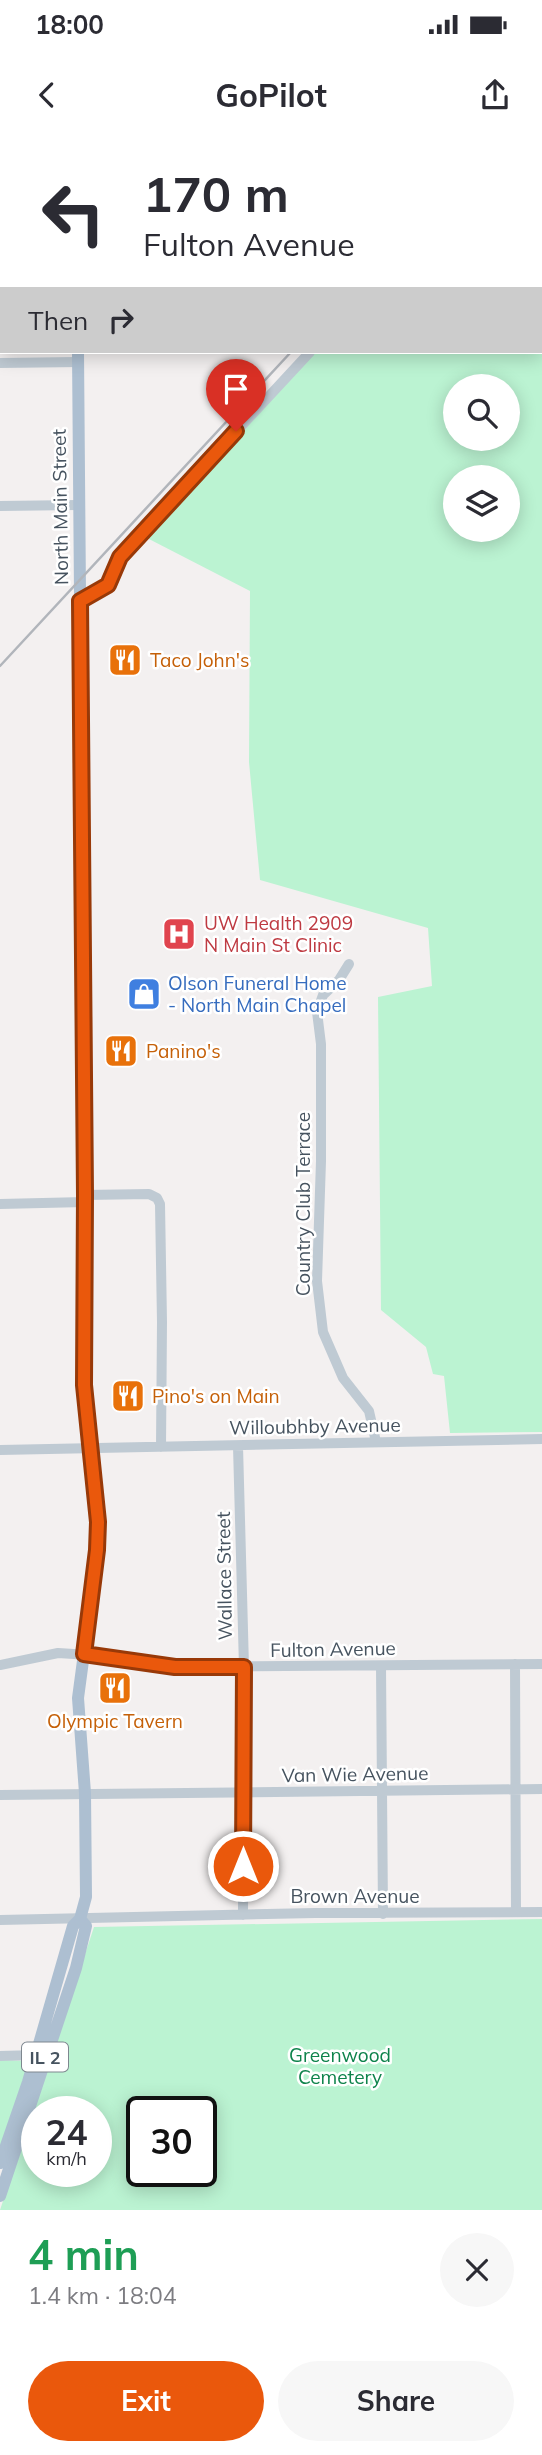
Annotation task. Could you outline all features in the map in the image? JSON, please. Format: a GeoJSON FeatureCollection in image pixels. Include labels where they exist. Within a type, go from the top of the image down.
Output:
{"type":"FeatureCollection","features":[{"type":"Feature","properties":{"kind":"main road","name":"North Main Street"},"geometry":{"type":"LineString","coordinates":[[0,2163],[37,2055],[73,1926],[80,1919],[86,1897],[85,1793],[77,1707],[98,1532],[84,1385],[78,357]]}},
{"type":"Feature","properties":{"kind":"main road","name":"North Main Street"},"geometry":{"type":"LineString","coordinates":[[0,2196],[76,1968],[86,1926],[80,1919]]}},
{"type":"Feature","properties":{"kind":"street"},"geometry":{"type":"LineString","coordinates":[[80,601],[108,585],[120,557],[308,354]]}},
{"type":"Feature","properties":{"kind":"street"},"geometry":{"type":"LineString","coordinates":[[0,363],[78,357]]}},
{"type":"Feature","properties":{"kind":"street"},"geometry":{"type":"LineString","coordinates":[[0,506],[78,505]]}},
{"type":"Feature","properties":{"kind":"street","name":"Country Club Terrace"},"geometry":{"type":"LineString","coordinates":[[349,964],[339,980],[323,995],[317,1012],[321,1044],[317,1281],[323,1332],[343,1378],[369,1411],[376,1442]]}},
{"type":"Feature","properties":{"kind":"street"},"geometry":{"type":"LineString","coordinates":[[0,1204],[149,1194],[157,1198],[160,1204],[162,1322],[161,1447]]}},
{"type":"Feature","properties":{"kind":"street","name":"Willoubhby Avenue"},"geometry":{"type":"LineString","coordinates":[[0,1450],[542,1439]]}},
{"type":"Feature","properties":{"kind":"street","name":"Wallace Street"},"geometry":{"type":"LineString","coordinates":[[238,1446],[244,1667],[243,1915]]}},
{"type":"Feature","properties":{"kind":"street","name":"Fulton Avenue"},"geometry":{"type":"LineString","coordinates":[[0,1665],[49,1654],[84,1654],[175,1667],[542,1664]]}},
{"type":"Feature","properties":{"kind":"street"},"geometry":{"type":"LineString","coordinates":[[515,1664],[516,1912]]}},
{"type":"Feature","properties":{"kind":"street"},"geometry":{"type":"LineString","coordinates":[[381,1665],[383,1914]]}},
{"type":"Feature","properties":{"kind":"street","name":"Van Wie Avenue"},"geometry":{"type":"LineString","coordinates":[[0,1795],[542,1788]]}},
{"type":"Feature","properties":{"kind":"street","name":"Brown Avenue"},"geometry":{"type":"LineString","coordinates":[[0,1920],[542,1912]]}},
{"type":"Feature","properties":{"kind":"street"},"geometry":{"type":"LineString","coordinates":[[0,2056],[37,2055]]}},
{"type":"Feature","properties":{"kind":"green space"},"geometry":{"type":"Polygon","coordinates":[[[312,354],[542,354],[542,1432],[450,1433],[444,1376],[433,1374],[426,1347],[381,1310],[378,997],[432,986],[428,928],[260,880],[249,762],[250,591],[147,538],[312,354]]]}},
{"type":"Feature","properties":{"kind":"green space","name":"Greenwood Cemetery"},"geometry":{"type":"Polygon","coordinates":[[[542,1919],[542,2210],[0,2210],[21,2147],[21,2187],[112,2187],[112,2096],[38,2096],[94,1927],[542,1919]]]}},
{"type":"Feature","properties":{"kind":"green space"},"geometry":{"type":"Polygon","coordinates":[[[0,2060],[32,2061],[0,2161],[0,2060]]]}},
{"type":"Feature","properties":{"kind":"railway"},"geometry":{"type":"LineString","coordinates":[[0,666],[289,354]]}},
{"type":"Feature","properties":{"kind":"place","name":"Taco John's"},"geometry":{"type":"Point","coordinates":[125,660]}},
{"type":"Feature","properties":{"kind":"place","name":"UW Health 2909 N Main St Clinic"},"geometry":{"type":"Point","coordinates":[179,934]}},
{"type":"Feature","properties":{"kind":"place","name":"Olson Funeral Home - North Main Chapel"},"geometry":{"type":"Point","coordinates":[144,994]}},
{"type":"Feature","properties":{"kind":"place","name":"Panino's"},"geometry":{"type":"Point","coordinates":[121,1051]}},
{"type":"Feature","properties":{"kind":"place","name":"Pino's on Main"},"geometry":{"type":"Point","coordinates":[128,1396]}},
{"type":"Feature","properties":{"kind":"place","name":"Olympic Tavern"},"geometry":{"type":"Point","coordinates":[115,1688]}},
{"type":"Feature","properties":{"kind":"route"},"geometry":{"type":"LineString","coordinates":[[236,431],[120,557],[108,585],[80,601],[84,1385],[98,1522],[84,1654],[160,1666],[244,1667],[243,1866]]}}]}
